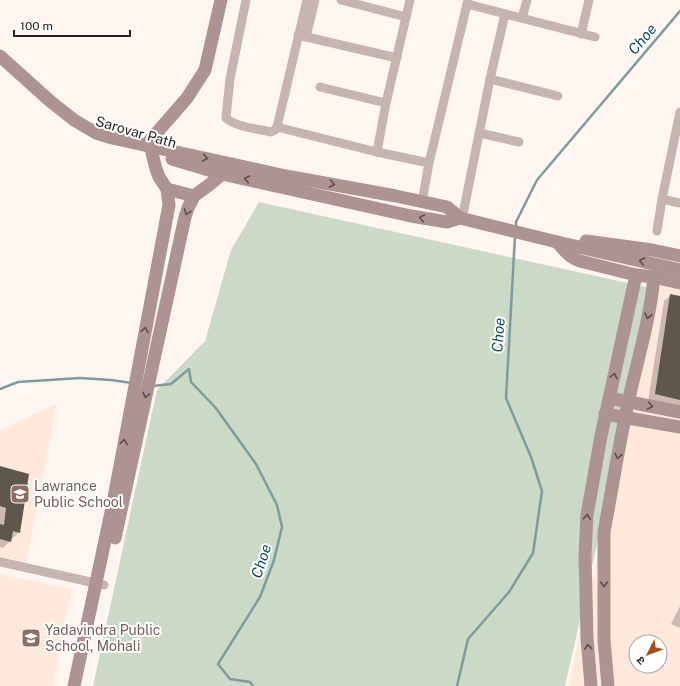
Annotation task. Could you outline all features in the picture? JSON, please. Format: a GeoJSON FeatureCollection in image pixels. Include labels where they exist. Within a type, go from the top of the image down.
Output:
{"type":"FeatureCollection","features":[{"type":"Feature","properties":{"kind":"main road"},"geometry":{"type":"LineString","coordinates":[[149,149],[188,98],[205,70],[221,0]]}},
{"type":"Feature","properties":{"kind":"main road"},"geometry":{"type":"LineString","coordinates":[[0,56],[74,120],[96,133],[149,149],[447,207],[461,218],[680,270]]}},
{"type":"Feature","properties":{"kind":"main road","name":"Sarovar Path"},"geometry":{"type":"LineString","coordinates":[[0,64],[55,115],[92,140],[129,149],[149,149],[222,174],[411,216],[448,222],[461,218]]}},
{"type":"Feature","properties":{"kind":"main road"},"geometry":{"type":"LineString","coordinates":[[135,417],[138,366],[169,205],[167,189],[158,173],[149,149]]}},
{"type":"Feature","properties":{"kind":"main road"},"geometry":{"type":"LineString","coordinates":[[83,686],[100,584],[135,417],[151,369],[184,217],[194,196],[222,174]]}},
{"type":"Feature","properties":{"kind":"main road"},"geometry":{"type":"LineString","coordinates":[[167,189],[194,196]]}},
{"type":"Feature","properties":{"kind":"main road"},"geometry":{"type":"LineString","coordinates":[[553,241],[556,237],[652,250],[680,256]]}},
{"type":"Feature","properties":{"kind":"main road"},"geometry":{"type":"LineString","coordinates":[[553,241],[574,259],[636,275],[654,277],[680,283]]}},
{"type":"Feature","properties":{"kind":"main road"},"geometry":{"type":"LineString","coordinates":[[592,686],[587,638],[587,515],[605,414],[636,275]]}},
{"type":"Feature","properties":{"kind":"main road"},"geometry":{"type":"LineString","coordinates":[[608,686],[604,640],[604,532],[628,402],[652,298],[654,277]]}},
{"type":"Feature","properties":{"kind":"main road"},"geometry":{"type":"LineString","coordinates":[[138,366],[151,369]]}},
{"type":"Feature","properties":{"kind":"main road"},"geometry":{"type":"LineString","coordinates":[[605,414],[674,426],[676,411],[609,398]]}},
{"type":"Feature","properties":{"kind":"main road"},"geometry":{"type":"LineString","coordinates":[[74,686],[100,584]]}},
{"type":"Feature","properties":{"kind":"street"},"geometry":{"type":"LineString","coordinates":[[246,0],[230,79],[226,118],[235,124],[271,132],[277,127],[302,36],[315,0]]}},
{"type":"Feature","properties":{"kind":"street"},"geometry":{"type":"LineString","coordinates":[[302,36],[306,0]]}},
{"type":"Feature","properties":{"kind":"street"},"geometry":{"type":"LineString","coordinates":[[341,0],[406,17]]}},
{"type":"Feature","properties":{"kind":"street"},"geometry":{"type":"LineString","coordinates":[[377,152],[386,103],[410,0]]}},
{"type":"Feature","properties":{"kind":"street"},"geometry":{"type":"LineString","coordinates":[[522,18],[527,0]]}},
{"type":"Feature","properties":{"kind":"street"},"geometry":{"type":"LineString","coordinates":[[581,34],[589,0]]}},
{"type":"Feature","properties":{"kind":"street"},"geometry":{"type":"LineString","coordinates":[[422,202],[429,163],[468,2],[505,14],[595,37]]}},
{"type":"Feature","properties":{"kind":"street"},"geometry":{"type":"LineString","coordinates":[[461,218],[505,14]]}},
{"type":"Feature","properties":{"kind":"street"},"geometry":{"type":"LineString","coordinates":[[302,36],[397,58]]}},
{"type":"Feature","properties":{"kind":"street"},"geometry":{"type":"LineString","coordinates":[[490,79],[558,96]]}},
{"type":"Feature","properties":{"kind":"street"},"geometry":{"type":"LineString","coordinates":[[320,87],[386,103]]}},
{"type":"Feature","properties":{"kind":"street"},"geometry":{"type":"LineString","coordinates":[[657,231],[662,199],[678,132],[680,112]]}},
{"type":"Feature","properties":{"kind":"street"},"geometry":{"type":"LineString","coordinates":[[277,127],[377,152],[429,163]]}},
{"type":"Feature","properties":{"kind":"street"},"geometry":{"type":"LineString","coordinates":[[479,133],[519,142]]}},
{"type":"Feature","properties":{"kind":"street"},"geometry":{"type":"LineString","coordinates":[[662,199],[680,203]]}},
{"type":"Feature","properties":{"kind":"street"},"geometry":{"type":"LineString","coordinates":[[0,562],[100,584]]}},
{"type":"Feature","properties":{"kind":"shaded area"},"geometry":{"type":"Polygon","coordinates":[[[660,284],[680,288],[680,686],[568,686],[660,284]]]}},
{"type":"Feature","properties":{"kind":"shaded area","name":"Lawrance Public School"},"geometry":{"type":"Polygon","coordinates":[[[57,403],[26,564],[0,559],[0,430],[57,403]]]}},
{"type":"Feature","properties":{"kind":"shaded area","name":"Yadavindra Public School, Mohali"},"geometry":{"type":"Polygon","coordinates":[[[0,574],[72,589],[53,686],[0,686],[0,574]]]}},
{"type":"Feature","properties":{"kind":"green space"},"geometry":{"type":"Polygon","coordinates":[[[259,202],[655,289],[565,686],[93,686],[157,390],[205,341],[231,250],[259,202]]]}},
{"type":"Feature","properties":{"kind":"building"},"geometry":{"type":"Polygon","coordinates":[[[670,294],[680,296],[680,400],[655,394],[670,294]]]}},
{"type":"Feature","properties":{"kind":"building"},"geometry":{"type":"Polygon","coordinates":[[[0,466],[29,474],[20,533],[13,531],[11,542],[0,539],[0,524],[4,525],[6,508],[0,506],[0,466]]]}},
{"type":"Feature","properties":{"kind":"waterway","name":"Choe"},"geometry":{"type":"LineString","coordinates":[[516,227],[516,222],[537,180],[680,11]]}},
{"type":"Feature","properties":{"kind":"waterway","name":"Choe"},"geometry":{"type":"LineString","coordinates":[[457,686],[468,639],[509,592],[533,553],[542,491],[531,457],[506,398],[515,236]]}},
{"type":"Feature","properties":{"kind":"waterway","name":"Choe"},"geometry":{"type":"LineString","coordinates":[[153,386],[171,384],[189,369],[191,382],[215,407],[256,464],[277,505],[282,527],[274,560],[260,597],[218,664],[230,679],[250,682],[253,686]]}},
{"type":"Feature","properties":{"kind":"waterway","name":"Choe"},"geometry":{"type":"LineString","coordinates":[[0,389],[18,382],[80,378],[132,383]]}},
{"type":"Feature","properties":{"kind":"place","name":"Lawrance Public School"},"geometry":{"type":"Point","coordinates":[20,494]}},
{"type":"Feature","properties":{"kind":"place","name":"Yadavindra Public School, Mohali"},"geometry":{"type":"Point","coordinates":[31,638]}}]}
